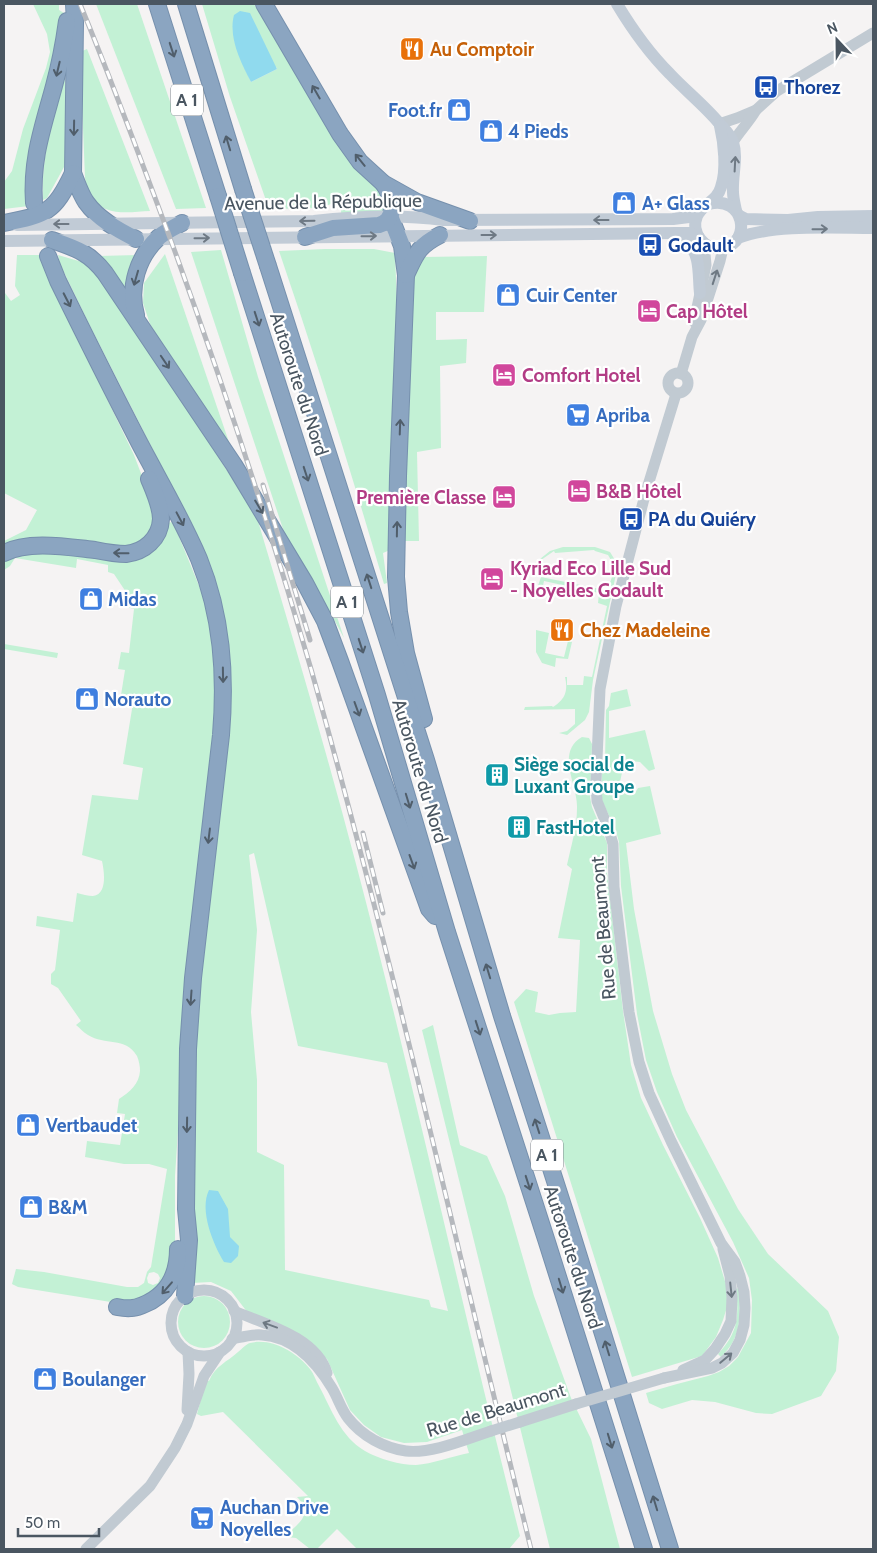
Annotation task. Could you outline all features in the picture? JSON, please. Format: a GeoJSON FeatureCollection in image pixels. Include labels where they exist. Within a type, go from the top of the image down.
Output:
{"type":"FeatureCollection","features":[{"type":"Feature","properties":{"kind":"highway"},"geometry":{"type":"LineString","coordinates":[[34,203],[33,186],[38,142],[58,71],[69,4]]}},
{"type":"Feature","properties":{"kind":"highway"},"geometry":{"type":"LineString","coordinates":[[74,4],[76,23],[73,173],[87,203],[99,216],[109,224],[136,239]]}},
{"type":"Feature","properties":{"kind":"highway","name":"Autoroute du Nord"},"geometry":{"type":"LineString","coordinates":[[157,4],[377,695],[447,932],[644,1549]]}},
{"type":"Feature","properties":{"kind":"highway","name":"Autoroute du Nord"},"geometry":{"type":"LineString","coordinates":[[186,4],[243,189],[426,760],[502,1016],[670,1549]]}},
{"type":"Feature","properties":{"kind":"highway"},"geometry":{"type":"LineString","coordinates":[[264,4],[340,134],[360,162],[382,183],[391,197],[390,216],[384,224],[333,228],[304,237]]}},
{"type":"Feature","properties":{"kind":"highway"},"geometry":{"type":"LineString","coordinates":[[4,224],[27,219],[50,209],[59,200],[73,173]]}},
{"type":"Feature","properties":{"kind":"highway"},"geometry":{"type":"LineString","coordinates":[[382,183],[424,206],[470,220]]}},
{"type":"Feature","properties":{"kind":"highway"},"geometry":{"type":"LineString","coordinates":[[390,216],[404,250],[406,275],[396,577],[399,612],[406,653],[430,740],[426,760]]}},
{"type":"Feature","properties":{"kind":"highway"},"geometry":{"type":"LineString","coordinates":[[138,322],[133,300],[134,278],[146,253],[158,239],[182,223]]}},
{"type":"Feature","properties":{"kind":"highway"},"geometry":{"type":"LineString","coordinates":[[406,275],[422,246],[440,235]]}},
{"type":"Feature","properties":{"kind":"highway"},"geometry":{"type":"LineString","coordinates":[[185,1296],[189,1240],[186,1209],[188,1049],[193,978],[221,734],[224,700],[223,659],[218,628],[199,560],[185,528],[141,446],[58,281],[50,248],[74,248],[94,260],[105,273],[234,465],[309,591],[340,661],[429,909],[447,932]]}},
{"type":"Feature","properties":{"kind":"highway"},"geometry":{"type":"LineString","coordinates":[[4,553],[18,547],[29,546],[78,548],[127,554],[143,549],[150,544],[160,528],[161,519],[159,506],[142,462],[141,446]]}},
{"type":"Feature","properties":{"kind":"highway"},"geometry":{"type":"LineString","coordinates":[[117,1307],[134,1308],[153,1301],[172,1281],[178,1261],[178,1225],[186,1209]]}},
{"type":"Feature","properties":{"kind":"main road"},"geometry":{"type":"LineString","coordinates":[[617,4],[647,49],[669,74],[712,114],[729,134],[733,142],[735,154],[733,191],[741,223],[741,231],[738,238]]}},
{"type":"Feature","properties":{"kind":"main road"},"geometry":{"type":"LineString","coordinates":[[719,124],[723,147],[722,185],[717,197],[705,207],[695,223],[701,239],[710,246],[723,248],[746,234],[767,230],[873,228]]}},
{"type":"Feature","properties":{"kind":"main road"},"geometry":{"type":"LineString","coordinates":[[705,207],[716,202],[724,203],[731,206],[746,219],[788,220],[818,217],[873,216]]}},
{"type":"Feature","properties":{"kind":"main road","name":"Avenue de la République"},"geometry":{"type":"LineString","coordinates":[[4,224],[314,221],[348,217],[390,216],[415,216],[444,220],[673,220],[689,217],[705,207]]}},
{"type":"Feature","properties":{"kind":"main road"},"geometry":{"type":"LineString","coordinates":[[676,233],[694,250],[700,293]]}},
{"type":"Feature","properties":{"kind":"main road","name":"Avenue de la République"},"geometry":{"type":"LineString","coordinates":[[4,241],[50,248],[136,239],[690,233],[701,239]]}},
{"type":"Feature","properties":{"kind":"street"},"geometry":{"type":"LineString","coordinates":[[719,124],[756,110],[778,91],[873,33]]}},
{"type":"Feature","properties":{"kind":"street"},"geometry":{"type":"LineString","coordinates":[[733,142],[739,132],[750,122],[756,110]]}},
{"type":"Feature","properties":{"kind":"street"},"geometry":{"type":"LineString","coordinates":[[692,337],[706,265],[701,239]]}},
{"type":"Feature","properties":{"kind":"street"},"geometry":{"type":"LineString","coordinates":[[692,337],[701,320],[723,248]]}},
{"type":"Feature","properties":{"kind":"street","name":"Rue de Beaumont"},"geometry":{"type":"LineString","coordinates":[[232,1339],[251,1335],[264,1335],[292,1344],[320,1371],[343,1411],[358,1429],[371,1440],[388,1447],[407,1451],[428,1450],[664,1378],[712,1368],[722,1363],[733,1353],[740,1340],[744,1326],[744,1292],[735,1262],[721,1243],[671,1141],[649,1093],[639,1062],[629,1012],[614,887],[613,844],[597,802],[596,782],[600,689],[616,606],[645,495],[676,394],[668,388],[667,382],[671,376],[678,373],[681,374],[692,337]]}},
{"type":"Feature","properties":{"kind":"street","name":"Rue de Beaumont"},"geometry":{"type":"LineString","coordinates":[[664,1378],[705,1360],[725,1334],[731,1321],[732,1297],[730,1276],[721,1243]]}},
{"type":"Feature","properties":{"kind":"street"},"geometry":{"type":"LineString","coordinates":[[86,1549],[150,1486],[175,1448],[187,1424],[204,1376],[220,1352],[232,1339],[237,1325],[234,1310],[230,1303],[217,1293],[209,1290],[192,1292],[185,1296],[174,1309],[171,1317],[175,1339],[188,1352],[204,1356],[220,1352]]}},
{"type":"Feature","properties":{"kind":"street","name":"Rue de Beaumont"},"geometry":{"type":"LineString","coordinates":[[234,1310],[285,1330],[304,1343],[321,1360],[326,1368],[332,1390]]}},
{"type":"Feature","properties":{"kind":"street"},"geometry":{"type":"LineString","coordinates":[[187,1424],[188,1352]]}},
{"type":"Feature","properties":{"kind":"green space"},"geometry":{"type":"Polygon","coordinates":[[[33,4],[59,4],[59,10],[64,13],[62,33],[29,206],[4,209],[4,182],[12,171],[23,129],[46,68],[50,52],[47,34],[33,4]]]}},
{"type":"Feature","properties":{"kind":"green space"},"geometry":{"type":"Polygon","coordinates":[[[96,4],[137,4],[206,208],[176,209],[96,4]]]}},
{"type":"Feature","properties":{"kind":"green space"},"geometry":{"type":"Polygon","coordinates":[[[202,4],[254,4],[333,137],[384,195],[385,212],[341,213],[342,200],[320,208],[269,209],[230,97],[202,4]],[[234,40],[251,82],[277,68],[234,40]]]}},
{"type":"Feature","properties":{"kind":"green space"},"geometry":{"type":"Polygon","coordinates":[[[87,49],[150,211],[118,212],[103,208],[91,197],[87,188],[80,52],[87,49]]]}},
{"type":"Feature","properties":{"kind":"green space"},"geometry":{"type":"Polygon","coordinates":[[[65,73],[67,157],[64,167],[47,198],[43,200],[46,152],[52,120],[65,73]]]}},
{"type":"Feature","properties":{"kind":"green space"},"geometry":{"type":"Polygon","coordinates":[[[374,249],[395,253],[397,305],[392,411],[390,550],[383,553],[387,583],[384,584],[307,334],[279,251],[374,249]]]}},
{"type":"Feature","properties":{"kind":"green space"},"geometry":{"type":"Polygon","coordinates":[[[221,250],[258,377],[344,638],[312,579],[286,538],[191,252],[221,250]]]}},
{"type":"Feature","properties":{"kind":"green space"},"geometry":{"type":"Polygon","coordinates":[[[165,254],[233,454],[187,387],[150,324],[143,303],[144,283],[165,254]]]}},
{"type":"Feature","properties":{"kind":"green space"},"geometry":{"type":"Polygon","coordinates":[[[17,255],[39,255],[134,455],[148,492],[155,518],[148,535],[141,542],[131,546],[112,545],[4,550],[4,541],[26,530],[37,510],[4,493],[4,295],[5,293],[11,301],[20,295],[15,286],[17,255]]]}},
{"type":"Feature","properties":{"kind":"green space"},"geometry":{"type":"Polygon","coordinates":[[[58,255],[89,264],[158,363],[249,505],[255,511],[332,776],[378,948],[520,1536],[509,1549],[357,1549],[337,1529],[317,1549],[310,1549],[296,1538],[287,1537],[286,1535],[303,1518],[304,1508],[297,1497],[308,1496],[223,1412],[201,1416],[197,1414],[206,1380],[209,1381],[218,1368],[247,1344],[267,1342],[291,1352],[305,1363],[313,1373],[343,1430],[356,1445],[365,1451],[390,1461],[416,1465],[469,1453],[462,1430],[427,1442],[404,1443],[381,1437],[364,1425],[350,1410],[327,1359],[248,1313],[231,1291],[211,1282],[192,1283],[193,1086],[203,946],[230,726],[230,677],[182,507],[60,264],[58,255]],[[254,853],[249,855],[257,930],[251,1012],[257,1080],[257,1152],[284,1165],[285,1270],[429,1300],[431,1307],[448,1311],[387,1063],[298,1046],[254,853]]]}},
{"type":"Feature","properties":{"kind":"green space"},"geometry":{"type":"Polygon","coordinates":[[[138,255],[127,299],[98,256],[138,255]]]}},
{"type":"Feature","properties":{"kind":"green space"},"geometry":{"type":"Polygon","coordinates":[[[487,256],[484,312],[436,312],[436,340],[467,339],[466,363],[440,366],[441,448],[417,452],[419,541],[404,541],[413,281],[423,257],[487,256]]]}},
{"type":"Feature","properties":{"kind":"green space"},"geometry":{"type":"Polygon","coordinates":[[[173,522],[204,598],[217,654],[217,722],[194,930],[190,934],[185,986],[184,1040],[175,1176],[175,1262],[153,1296],[123,1304],[18,1287],[12,1284],[16,1269],[44,1272],[127,1287],[138,1287],[144,1283],[147,1272],[151,1267],[167,1169],[149,1164],[124,1164],[85,1157],[87,1141],[120,1145],[125,1114],[117,1113],[119,1099],[138,1080],[140,1071],[138,1058],[127,1046],[121,1043],[94,1038],[76,1025],[81,1021],[58,988],[51,984],[51,974],[55,970],[60,930],[36,926],[37,916],[73,922],[77,893],[93,896],[101,891],[104,881],[102,861],[82,855],[92,795],[138,800],[143,768],[123,764],[134,697],[121,695],[125,670],[118,669],[121,652],[129,653],[134,609],[127,607],[128,595],[114,574],[108,572],[108,565],[77,559],[76,568],[15,558],[10,566],[4,570],[4,557],[24,550],[120,558],[166,523],[173,522]],[[154,1272],[149,1273],[148,1283],[153,1285],[158,1283],[160,1278],[154,1272]]]}},
{"type":"Feature","properties":{"kind":"green space"},"geometry":{"type":"Polygon","coordinates":[[[563,547],[595,547],[610,552],[618,565],[593,680],[589,712],[585,720],[567,735],[559,733],[567,731],[575,724],[575,709],[524,710],[525,707],[553,707],[561,701],[565,694],[565,677],[567,677],[567,685],[583,685],[584,676],[592,677],[607,606],[598,603],[599,593],[544,581],[542,590],[534,597],[541,577],[600,589],[604,588],[611,581],[614,565],[608,555],[594,550],[555,553],[554,551],[540,559],[550,551],[563,547]]]}},
{"type":"Feature","properties":{"kind":"green space"},"geometry":{"type":"Polygon","coordinates":[[[536,630],[549,633],[545,653],[564,657],[568,641],[572,642],[568,659],[556,658],[555,667],[542,663],[536,652],[536,630]]]}},
{"type":"Feature","properties":{"kind":"green space"},"geometry":{"type":"Polygon","coordinates":[[[4,644],[58,653],[57,658],[4,649],[4,644]]]}},
{"type":"Feature","properties":{"kind":"green space"},"geometry":{"type":"Polygon","coordinates":[[[627,689],[631,706],[609,711],[609,738],[645,730],[655,769],[649,771],[640,762],[631,761],[623,768],[620,782],[627,792],[635,793],[638,788],[650,786],[661,834],[626,843],[634,909],[653,1011],[672,1074],[686,1110],[738,1209],[768,1254],[828,1311],[839,1337],[836,1371],[821,1396],[772,1414],[756,1413],[715,1402],[692,1400],[662,1409],[649,1403],[646,1393],[708,1376],[729,1366],[738,1357],[751,1333],[752,1300],[749,1278],[733,1242],[677,1137],[657,1092],[646,1060],[637,1014],[621,886],[619,842],[615,828],[602,801],[602,761],[605,761],[606,710],[609,706],[611,693],[627,689]]]}},
{"type":"Feature","properties":{"kind":"green space"},"geometry":{"type":"Polygon","coordinates":[[[582,737],[589,738],[592,744],[590,797],[592,807],[607,843],[607,872],[631,1065],[641,1098],[700,1218],[718,1258],[727,1288],[727,1307],[723,1320],[716,1337],[702,1356],[632,1377],[514,1002],[526,989],[538,992],[535,1012],[549,1015],[576,1012],[580,940],[558,938],[572,869],[567,865],[577,815],[569,760],[574,744],[582,737]]]}},
{"type":"Feature","properties":{"kind":"green space"},"geometry":{"type":"Polygon","coordinates":[[[433,1025],[460,1145],[487,1156],[505,1196],[534,1296],[571,1398],[591,1439],[620,1549],[550,1549],[422,1030],[433,1025]]]}},
{"type":"Feature","properties":{"kind":"green space"},"geometry":{"type":"Polygon","coordinates":[[[739,1288],[740,1316],[737,1333],[721,1357],[718,1354],[730,1339],[736,1324],[736,1289],[739,1288]]]}},
{"type":"Feature","properties":{"kind":"green space"},"geometry":{"type":"Polygon","coordinates":[[[199,1296],[209,1296],[219,1300],[226,1307],[230,1322],[226,1337],[219,1344],[209,1348],[199,1348],[189,1344],[182,1337],[178,1327],[178,1317],[182,1307],[189,1300],[199,1296]]]}},
{"type":"Feature","properties":{"kind":"water"},"geometry":{"type":"Polygon","coordinates":[[[240,11],[250,13],[277,69],[251,82],[234,41],[234,15],[240,11]]]}},
{"type":"Feature","properties":{"kind":"water"},"geometry":{"type":"Polygon","coordinates":[[[209,1190],[218,1191],[228,1209],[230,1237],[239,1246],[238,1256],[231,1263],[224,1262],[212,1237],[206,1217],[206,1198],[209,1190]]]}},
{"type":"Feature","properties":{"kind":"railway"},"geometry":{"type":"LineString","coordinates":[[80,4],[137,150],[208,345],[262,506],[311,669],[398,998],[531,1549]]}},
{"type":"Feature","properties":{"kind":"railway"},"geometry":{"type":"LineString","coordinates":[[263,485],[310,640]]}},
{"type":"Feature","properties":{"kind":"railway"},"geometry":{"type":"LineString","coordinates":[[363,833],[383,913]]}},
{"type":"Feature","properties":{"kind":"place","name":"Au Comptoir"},"geometry":{"type":"Point","coordinates":[412,49]}},
{"type":"Feature","properties":{"kind":"place","name":"Thorez"},"geometry":{"type":"Point","coordinates":[766,87]}},
{"type":"Feature","properties":{"kind":"place","name":"Foot.fr"},"geometry":{"type":"Point","coordinates":[459,110]}},
{"type":"Feature","properties":{"kind":"place","name":"4 Pieds"},"geometry":{"type":"Point","coordinates":[491,131]}},
{"type":"Feature","properties":{"kind":"place","name":"A+ Glass"},"geometry":{"type":"Point","coordinates":[624,203]}},
{"type":"Feature","properties":{"kind":"place","name":"Godault"},"geometry":{"type":"Point","coordinates":[650,245]}},
{"type":"Feature","properties":{"kind":"place","name":"Cuir Center"},"geometry":{"type":"Point","coordinates":[508,295]}},
{"type":"Feature","properties":{"kind":"place","name":"Cap Hôtel"},"geometry":{"type":"Point","coordinates":[649,311]}},
{"type":"Feature","properties":{"kind":"place","name":"Comfort Hotel"},"geometry":{"type":"Point","coordinates":[504,375]}},
{"type":"Feature","properties":{"kind":"place","name":"Apriba"},"geometry":{"type":"Point","coordinates":[578,415]}},
{"type":"Feature","properties":{"kind":"place","name":"B&B Hôtel"},"geometry":{"type":"Point","coordinates":[579,491]}},
{"type":"Feature","properties":{"kind":"place","name":"Première Classe"},"geometry":{"type":"Point","coordinates":[504,497]}},
{"type":"Feature","properties":{"kind":"place","name":"PA du Quiéry"},"geometry":{"type":"Point","coordinates":[631,519]}},
{"type":"Feature","properties":{"kind":"place","name":"Kyriad Eco Lille Sud - Noyelles Godault"},"geometry":{"type":"Point","coordinates":[492,579]}},
{"type":"Feature","properties":{"kind":"place","name":"Midas"},"geometry":{"type":"Point","coordinates":[91,599]}},
{"type":"Feature","properties":{"kind":"place","name":"Chez Madeleine"},"geometry":{"type":"Point","coordinates":[562,630]}},
{"type":"Feature","properties":{"kind":"place","name":"Norauto"},"geometry":{"type":"Point","coordinates":[87,699]}},
{"type":"Feature","properties":{"kind":"place","name":"Siège social de Luxant Groupe"},"geometry":{"type":"Point","coordinates":[497,775]}},
{"type":"Feature","properties":{"kind":"place","name":"FastHotel"},"geometry":{"type":"Point","coordinates":[519,827]}},
{"type":"Feature","properties":{"kind":"place","name":"Vertbaudet"},"geometry":{"type":"Point","coordinates":[28,1125]}},
{"type":"Feature","properties":{"kind":"place","name":"B&M"},"geometry":{"type":"Point","coordinates":[31,1207]}},
{"type":"Feature","properties":{"kind":"place","name":"Boulanger"},"geometry":{"type":"Point","coordinates":[45,1379]}},
{"type":"Feature","properties":{"kind":"place","name":"Auchan Drive Noyelles"},"geometry":{"type":"Point","coordinates":[202,1518]}}]}
